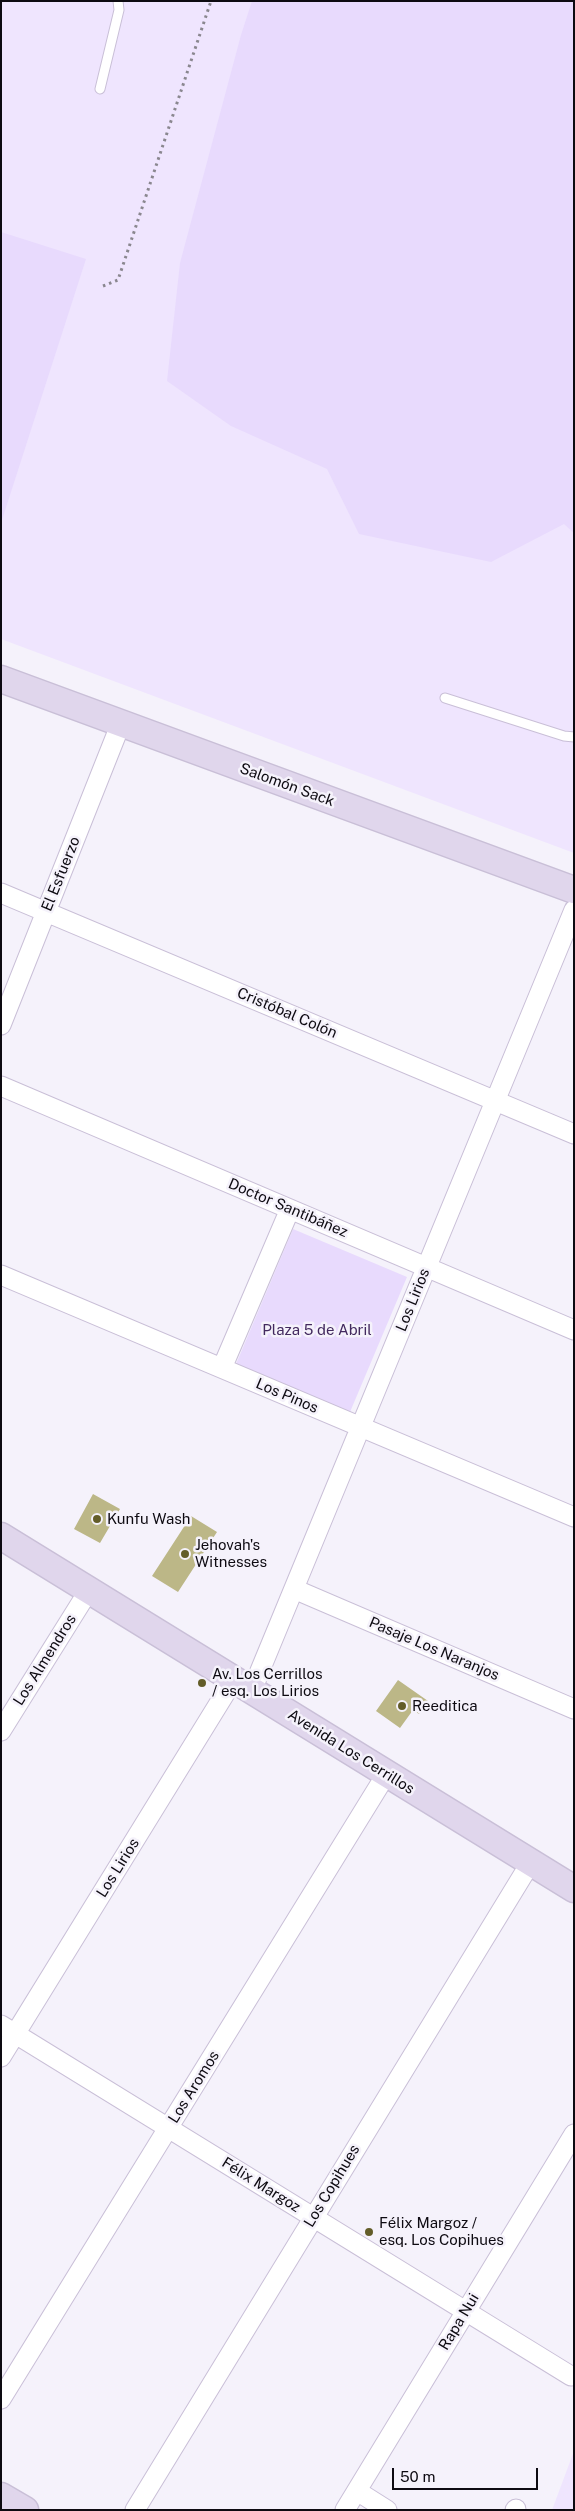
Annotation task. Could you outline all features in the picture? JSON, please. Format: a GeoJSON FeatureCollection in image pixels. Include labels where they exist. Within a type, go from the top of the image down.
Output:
{"type":"FeatureCollection","features":[{"type":"Feature","properties":{"kind":"street","name":"Salomón Sack"},"geometry":{"type":"LineString","coordinates":[[1,678],[574,890]]}},
{"type":"Feature","properties":{"kind":"street","name":"El Esfuerzo"},"geometry":{"type":"LineString","coordinates":[[1,1025],[121,723]]}},
{"type":"Feature","properties":{"kind":"street","name":"Cristóbal Colón"},"geometry":{"type":"LineString","coordinates":[[1,893],[574,1134]]}},
{"type":"Feature","properties":{"kind":"street","name":"Los Lirios"},"geometry":{"type":"LineString","coordinates":[[1,2058],[9,2029],[243,1685],[294,1589],[574,910]]}},
{"type":"Feature","properties":{"kind":"street","name":"Doctor Santibáñez"},"geometry":{"type":"LineString","coordinates":[[1,1086],[574,1330]]}},
{"type":"Feature","properties":{"kind":"street"},"geometry":{"type":"LineString","coordinates":[[222,1368],[290,1209]]}},
{"type":"Feature","properties":{"kind":"street","name":"Los Pinos"},"geometry":{"type":"LineString","coordinates":[[1,1275],[574,1517]]}},
{"type":"Feature","properties":{"kind":"street","name":"Avenida Los Cerrillos"},"geometry":{"type":"LineString","coordinates":[[1,1536],[574,1889]]}},
{"type":"Feature","properties":{"kind":"street","name":"Pasaje Los Naranjos"},"geometry":{"type":"LineString","coordinates":[[294,1589],[574,1709]]}},
{"type":"Feature","properties":{"kind":"street","name":"Los Almendros"},"geometry":{"type":"LineString","coordinates":[[1,1731],[89,1590]]}},
{"type":"Feature","properties":{"kind":"street","name":"Los Aromos"},"geometry":{"type":"LineString","coordinates":[[1,2400],[386,1774]]}},
{"type":"Feature","properties":{"kind":"street","name":"Los Copihues"},"geometry":{"type":"LineString","coordinates":[[134,2510],[531,1862]]}},
{"type":"Feature","properties":{"kind":"street","name":"Félix Margoz"},"geometry":{"type":"LineString","coordinates":[[9,2029],[571,2376]]}},
{"type":"Feature","properties":{"kind":"street","name":"Rapa Nui"},"geometry":{"type":"LineString","coordinates":[[345,2510],[574,2134]]}},
{"type":"Feature","properties":{"kind":"street"},"geometry":{"type":"LineString","coordinates":[[357,2491],[387,2510]]}},
{"type":"Feature","properties":{"kind":"street"},"geometry":{"type":"LineString","coordinates":[[1,2496],[25,2510]]}},
{"type":"Feature","properties":{"kind":"lane"},"geometry":{"type":"LineString","coordinates":[[100,89],[119,10],[118,1]]}},
{"type":"Feature","properties":{"kind":"lane"},"geometry":{"type":"LineString","coordinates":[[445,698],[564,736],[574,736]]}},
{"type":"Feature","properties":{"kind":"path"},"geometry":{"type":"LineString","coordinates":[[103,286],[118,280],[211,1]]}},
{"type":"Feature","properties":{"kind":"shaded area"},"geometry":{"type":"Polygon","coordinates":[[[1,1],[574,1],[574,853],[1,639],[1,1]]]}},
{"type":"Feature","properties":{"kind":"shaded area"},"geometry":{"type":"Polygon","coordinates":[[[574,2451],[574,2510],[552,2510],[574,2451]]]}},
{"type":"Feature","properties":{"kind":"green space"},"geometry":{"type":"Polygon","coordinates":[[[252,1],[574,1],[574,533],[564,524],[491,562],[359,534],[327,469],[231,426],[167,381],[180,263],[241,35],[252,1]]]}},
{"type":"Feature","properties":{"kind":"green space"},"geometry":{"type":"Polygon","coordinates":[[[1,232],[86,259],[1,523],[1,232]]]}},
{"type":"Feature","properties":{"kind":"green space","name":"Plaza 5 de Abril"},"geometry":{"type":"Polygon","coordinates":[[[293,1229],[407,1277],[350,1412],[236,1364],[293,1229]]]}},
{"type":"Feature","properties":{"kind":"building","name":"Kunfu Wash"},"geometry":{"type":"Polygon","coordinates":[[[93,1494],[120,1509],[100,1543],[74,1529],[93,1494]]]}},
{"type":"Feature","properties":{"kind":"building","name":"Jehovah's Witnesses"},"geometry":{"type":"Polygon","coordinates":[[[191,1516],[217,1532],[178,1592],[152,1576],[191,1516]]]}},
{"type":"Feature","properties":{"kind":"building","name":"Reeditica"},"geometry":{"type":"Polygon","coordinates":[[[398,1680],[428,1701],[419,1714],[413,1710],[400,1728],[376,1711],[398,1680]]]}},
{"type":"Feature","properties":{"kind":"place","name":"Kunfu Wash"},"geometry":{"type":"Point","coordinates":[97,1519]}},
{"type":"Feature","properties":{"kind":"place","name":"Jehovah's Witnesses"},"geometry":{"type":"Point","coordinates":[185,1554]}},
{"type":"Feature","properties":{"kind":"place","name":"Av. Los Cerrillos / esq. Los Lirios"},"geometry":{"type":"Point","coordinates":[202,1683]}},
{"type":"Feature","properties":{"kind":"place","name":"Reeditica"},"geometry":{"type":"Point","coordinates":[402,1706]}},
{"type":"Feature","properties":{"kind":"place","name":"Félix Margoz / esq. Los Copihues"},"geometry":{"type":"Point","coordinates":[369,2232]}}]}
